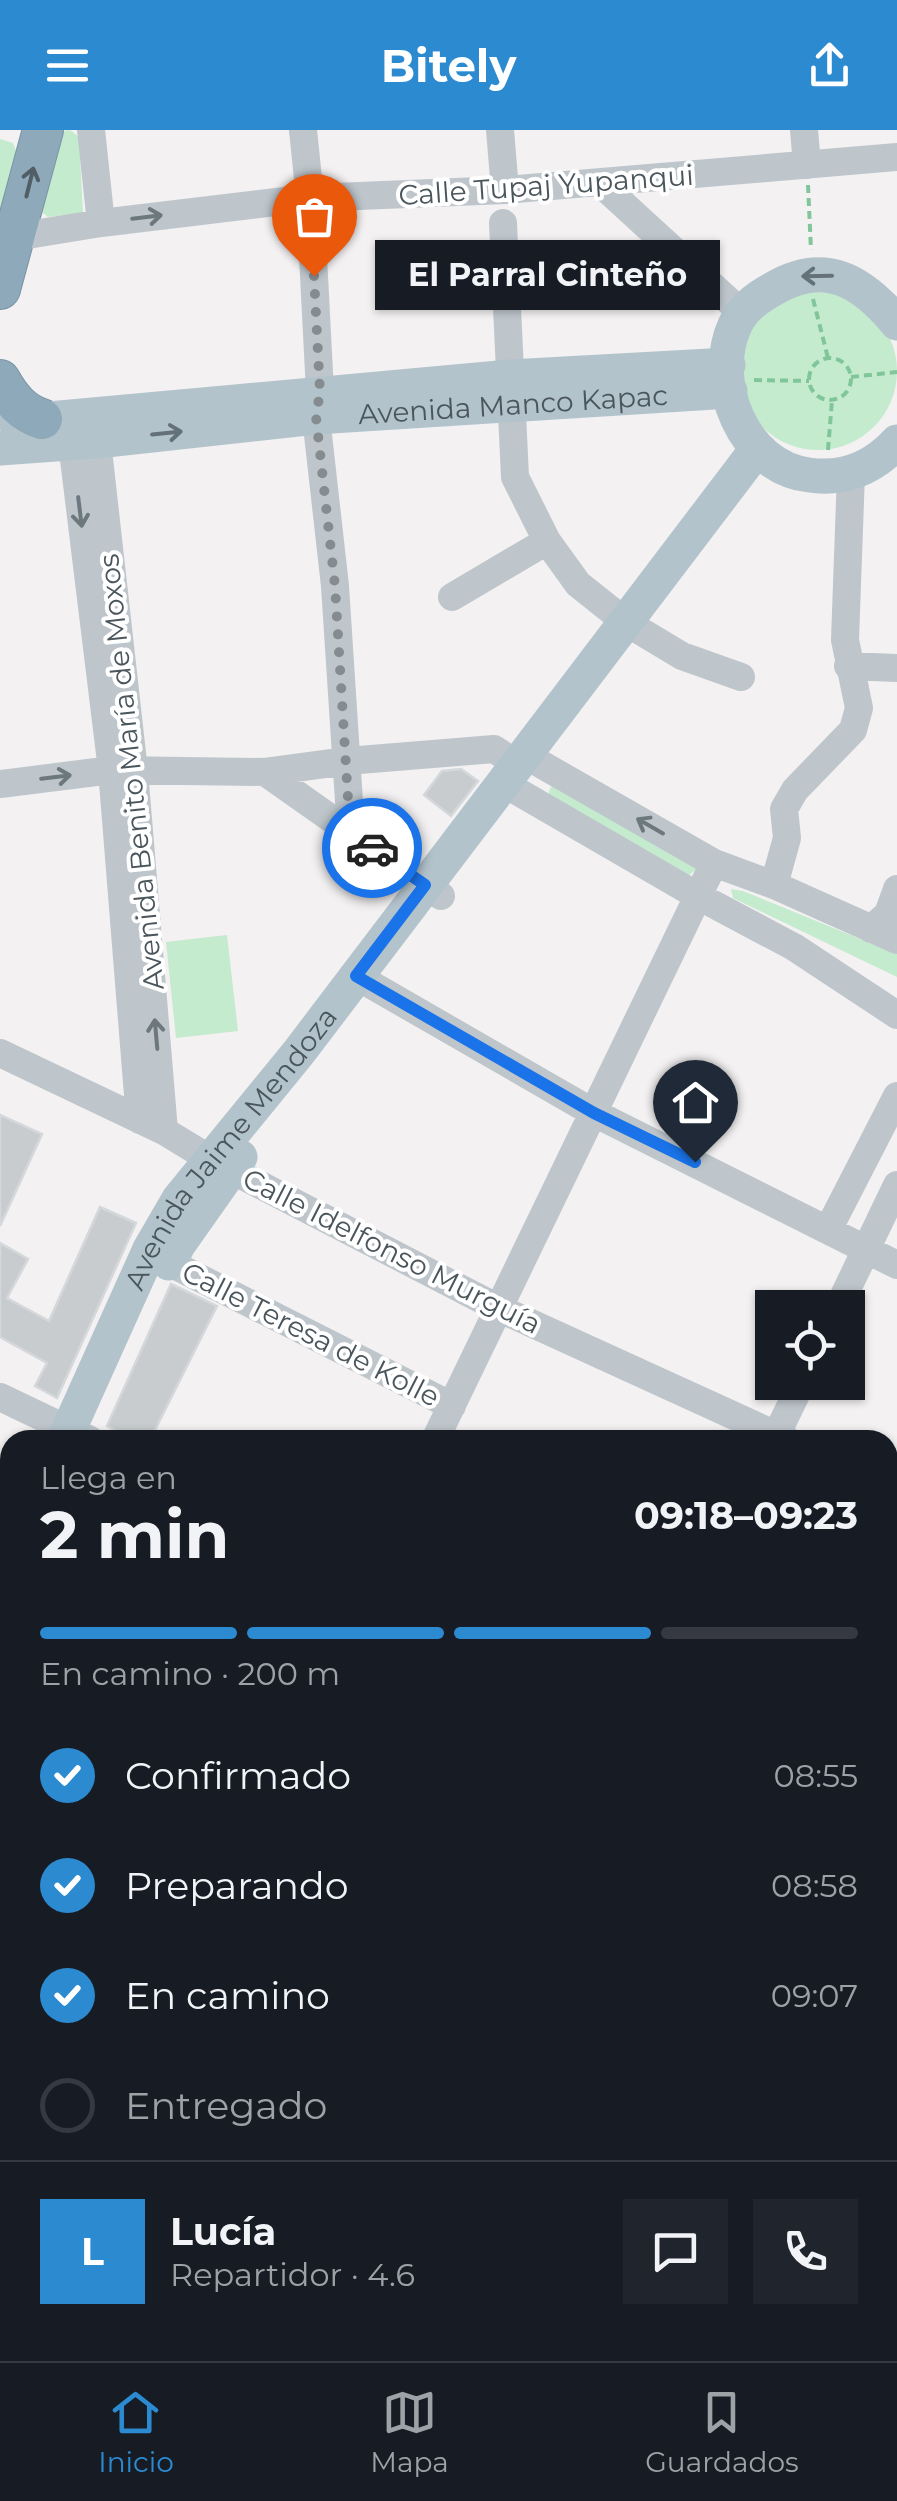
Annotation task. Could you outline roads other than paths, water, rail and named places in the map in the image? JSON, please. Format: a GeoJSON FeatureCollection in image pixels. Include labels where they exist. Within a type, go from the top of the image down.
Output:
{"type":"FeatureCollection","features":[{"type":"Feature","properties":{"kind":"highway"},"geometry":{"type":"LineString","coordinates":[[0,289],[8,238],[43,130]]}},
{"type":"Feature","properties":{"kind":"highway"},"geometry":{"type":"LineString","coordinates":[[0,380],[8,396],[29,415],[77,426]]}},
{"type":"Feature","properties":{"kind":"main road"},"geometry":{"type":"LineString","coordinates":[[897,323],[879,302],[852,283],[812,273],[787,281],[742,313],[730,340],[729,381],[739,426],[766,457],[799,474],[825,477],[851,473],[869,466],[897,442]]}},
{"type":"Feature","properties":{"kind":"main road","name":"Avenida Manco Kapac"},"geometry":{"type":"LineString","coordinates":[[0,424],[77,426],[510,390],[729,381]]}},
{"type":"Feature","properties":{"kind":"main road","name":"Avenida Manco Kapac"},"geometry":{"type":"LineString","coordinates":[[0,448],[77,426]]}},
{"type":"Feature","properties":{"kind":"main road","name":"Avenida Jaime Mendoza"},"geometry":{"type":"LineString","coordinates":[[82,1430],[221,1164],[766,457]]}},
{"type":"Feature","properties":{"kind":"main road","name":"Avenida Jaime Mendoza"},"geometry":{"type":"LineString","coordinates":[[81,1430],[150,1249],[179,1199],[221,1164]]}},
{"type":"Feature","properties":{"kind":"street"},"geometry":{"type":"LineString","coordinates":[[91,130],[101,223]]}},
{"type":"Feature","properties":{"kind":"street"},"geometry":{"type":"LineString","coordinates":[[303,130],[310,198],[318,404],[335,586],[350,832]]}},
{"type":"Feature","properties":{"kind":"street"},"geometry":{"type":"LineString","coordinates":[[500,130],[504,190]]}},
{"type":"Feature","properties":{"kind":"street"},"geometry":{"type":"LineString","coordinates":[[804,130],[806,165]]}},
{"type":"Feature","properties":{"kind":"street","name":"Calle Tupaj Yupanqui"},"geometry":{"type":"LineString","coordinates":[[8,238],[310,198],[504,190],[897,158]]}},
{"type":"Feature","properties":{"kind":"street"},"geometry":{"type":"LineString","coordinates":[[600,183],[742,313]]}},
{"type":"Feature","properties":{"kind":"street"},"geometry":{"type":"LineString","coordinates":[[502,223],[515,477],[548,541],[578,584],[636,630],[682,656],[740,677]]}},
{"type":"Feature","properties":{"kind":"street","name":"Avenida Benito María de Moxos"},"geometry":{"type":"LineString","coordinates":[[77,426],[123,770],[152,1126]]}},
{"type":"Feature","properties":{"kind":"street"},"geometry":{"type":"LineString","coordinates":[[774,885],[786,838],[784,809],[795,790],[853,730],[858,708],[845,640],[851,473]]}},
{"type":"Feature","properties":{"kind":"street"},"geometry":{"type":"LineString","coordinates":[[452,597],[548,541]]}},
{"type":"Feature","properties":{"kind":"street"},"geometry":{"type":"LineString","coordinates":[[848,666],[897,668]]}},
{"type":"Feature","properties":{"kind":"street"},"geometry":{"type":"LineString","coordinates":[[0,784],[123,770],[265,772],[494,749],[698,896],[794,947],[897,1014]]}},
{"type":"Feature","properties":{"kind":"street"},"geometry":{"type":"LineString","coordinates":[[265,772],[433,890]]}},
{"type":"Feature","properties":{"kind":"street"},"geometry":{"type":"LineString","coordinates":[[523,773],[714,862],[897,940]]}},
{"type":"Feature","properties":{"kind":"street"},"geometry":{"type":"LineString","coordinates":[[440,1430],[714,862]]}},
{"type":"Feature","properties":{"kind":"street"},"geometry":{"type":"LineString","coordinates":[[870,929],[888,914],[897,889]]}},
{"type":"Feature","properties":{"kind":"street"},"geometry":{"type":"LineString","coordinates":[[364,981],[594,1113],[897,1265]]}},
{"type":"Feature","properties":{"kind":"street","name":"Calle Idelfonso Murguía"},"geometry":{"type":"LineString","coordinates":[[0,1053],[152,1126],[500,1309],[763,1430]]}},
{"type":"Feature","properties":{"kind":"street"},"geometry":{"type":"LineString","coordinates":[[829,1228],[897,1096]]}},
{"type":"Feature","properties":{"kind":"street"},"geometry":{"type":"LineString","coordinates":[[846,1290],[897,1184]]}},
{"type":"Feature","properties":{"kind":"street","name":"Calle Teresa de Kolle"},"geometry":{"type":"LineString","coordinates":[[170,1262],[452,1406]]}},
{"type":"Feature","properties":{"kind":"street"},"geometry":{"type":"LineString","coordinates":[[0,1397],[64,1430]]}},
{"type":"Feature","properties":{"kind":"street"},"geometry":{"type":"LineString","coordinates":[[783,1430],[795,1400]]}},
{"type":"Feature","properties":{"kind":"place","name":"El Parral Cinteño"},"geometry":{"type":"Point","coordinates":[314,276]}}]}
